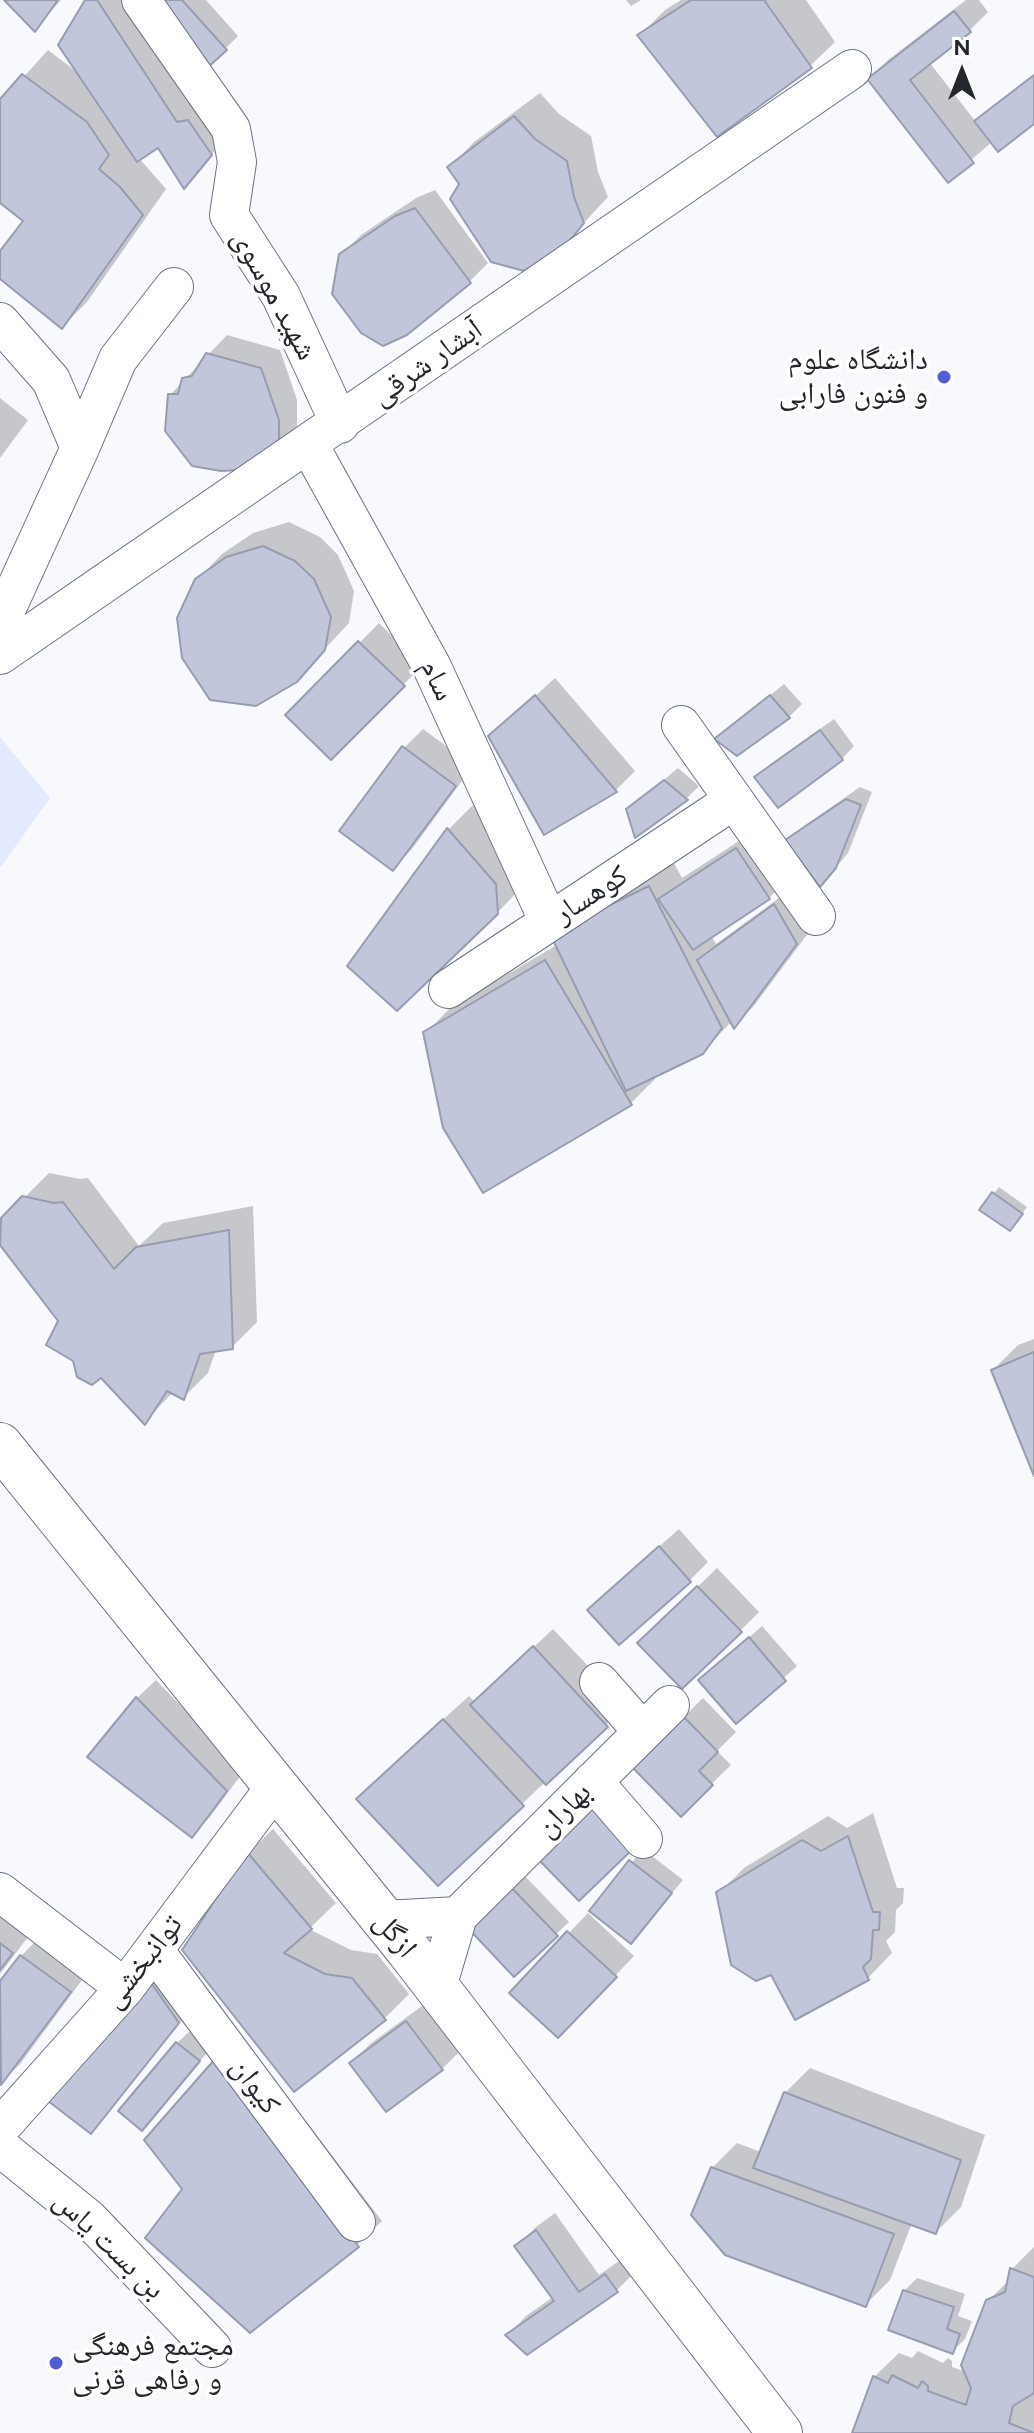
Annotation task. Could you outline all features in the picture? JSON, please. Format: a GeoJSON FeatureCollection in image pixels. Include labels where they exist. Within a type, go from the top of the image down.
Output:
{"type":"FeatureCollection","features":[{"type":"Feature","properties":{"kind":"main road","name":"ازگل"},"geometry":{"type":"LineString","coordinates":[[0,1445],[437,1987],[780,2433]]}},
{"type":"Feature","properties":{"kind":"street","name":"شهید موسوی"},"geometry":{"type":"LineString","coordinates":[[141,0],[231,129],[237,162],[229,215],[281,296],[340,424]]}},
{"type":"Feature","properties":{"kind":"street","name":"آبشار شرقی"},"geometry":{"type":"LineString","coordinates":[[0,655],[852,69]]}},
{"type":"Feature","properties":{"kind":"street"},"geometry":{"type":"LineString","coordinates":[[0,623],[118,359],[174,287]]}},
{"type":"Feature","properties":{"kind":"street"},"geometry":{"type":"LineString","coordinates":[[0,322],[51,380],[80,448]]}},
{"type":"Feature","properties":{"kind":"street","name":"سام"},"geometry":{"type":"LineString","coordinates":[[309,445],[432,667],[549,922]]}},
{"type":"Feature","properties":{"kind":"street"},"geometry":{"type":"LineString","coordinates":[[681,725],[816,916]]}},
{"type":"Feature","properties":{"kind":"street","name":"کوهسار"},"geometry":{"type":"LineString","coordinates":[[448,989],[734,800]]}},
{"type":"Feature","properties":{"kind":"street"},"geometry":{"type":"LineString","coordinates":[[599,1682],[643,1732]]}},
{"type":"Feature","properties":{"kind":"street","name":"بهاران"},"geometry":{"type":"LineString","coordinates":[[458,1916],[670,1705]]}},
{"type":"Feature","properties":{"kind":"street"},"geometry":{"type":"LineString","coordinates":[[593,1781],[643,1839]]}},
{"type":"Feature","properties":{"kind":"street","name":"توانبخشی"},"geometry":{"type":"LineString","coordinates":[[0,2128],[125,1988],[276,1786]]}},
{"type":"Feature","properties":{"kind":"street"},"geometry":{"type":"LineString","coordinates":[[0,1892],[125,1988]]}},
{"type":"Feature","properties":{"kind":"street"},"geometry":{"type":"LineString","coordinates":[[384,1920],[458,1916],[437,1987]]}},
{"type":"Feature","properties":{"kind":"street","name":"کیوان"},"geometry":{"type":"LineString","coordinates":[[154,1950],[356,2222]]}},
{"type":"Feature","properties":{"kind":"street","name":"بن بست یاس"},"geometry":{"type":"LineString","coordinates":[[0,2147],[89,2219],[212,2348]]}},
{"type":"Feature","properties":{"kind":"shaded area"},"geometry":{"type":"Polygon","coordinates":[[[0,737],[50,798],[0,868],[0,737]]]}},
{"type":"Feature","properties":{"kind":"building"},"geometry":{"type":"Polygon","coordinates":[[[4,0],[58,0],[35,32],[4,0]]]}},
{"type":"Feature","properties":{"kind":"building"},"geometry":{"type":"Polygon","coordinates":[[[85,0],[97,0],[177,122],[188,120],[212,155],[184,189],[158,148],[137,162],[58,45],[85,0]]]}},
{"type":"Feature","properties":{"kind":"building"},"geometry":{"type":"Polygon","coordinates":[[[161,0],[182,0],[227,50],[205,70],[161,0]]]}},
{"type":"Feature","properties":{"kind":"building"},"geometry":{"type":"Polygon","coordinates":[[[691,0],[764,0],[812,68],[717,137],[637,35],[691,0]]]}},
{"type":"Feature","properties":{"kind":"building"},"geometry":{"type":"Polygon","coordinates":[[[954,11],[971,32],[910,80],[974,163],[948,183],[867,79],[954,11]]]}},
{"type":"Feature","properties":{"kind":"building"},"geometry":{"type":"Polygon","coordinates":[[[22,74],[87,122],[109,155],[99,169],[120,187],[143,215],[62,329],[0,279],[0,251],[23,221],[0,203],[0,99],[22,74]]]}},
{"type":"Feature","properties":{"kind":"building"},"geometry":{"type":"Polygon","coordinates":[[[1034,75],[1034,124],[998,152],[974,121],[1034,75]]]}},
{"type":"Feature","properties":{"kind":"building"},"geometry":{"type":"Polygon","coordinates":[[[514,116],[535,139],[567,161],[574,197],[584,223],[567,244],[524,271],[491,262],[450,199],[459,184],[447,167],[514,116]]]}},
{"type":"Feature","properties":{"kind":"building"},"geometry":{"type":"Polygon","coordinates":[[[415,208],[471,283],[407,335],[383,346],[361,333],[332,294],[339,254],[395,216],[415,208]]]}},
{"type":"Feature","properties":{"kind":"building"},"geometry":{"type":"Polygon","coordinates":[[[206,353],[261,368],[279,420],[279,447],[241,470],[221,471],[192,466],[165,431],[168,394],[178,394],[182,378],[192,376],[206,353]]]}},
{"type":"Feature","properties":{"kind":"building"},"geometry":{"type":"Polygon","coordinates":[[[263,546],[295,561],[314,579],[331,617],[325,650],[297,682],[256,706],[210,700],[182,658],[177,618],[195,579],[226,557],[263,546]]]}},
{"type":"Feature","properties":{"kind":"building"},"geometry":{"type":"Polygon","coordinates":[[[358,641],[405,686],[331,760],[285,715],[358,641]]]}},
{"type":"Feature","properties":{"kind":"building"},"geometry":{"type":"Polygon","coordinates":[[[535,695],[617,792],[544,835],[488,736],[535,695]]]}},
{"type":"Feature","properties":{"kind":"building"},"geometry":{"type":"Polygon","coordinates":[[[770,695],[790,718],[737,756],[714,739],[770,695]]]}},
{"type":"Feature","properties":{"kind":"building"},"geometry":{"type":"Polygon","coordinates":[[[820,730],[843,760],[778,808],[754,777],[820,730]]]}},
{"type":"Feature","properties":{"kind":"building"},"geometry":{"type":"Polygon","coordinates":[[[402,746],[456,786],[393,871],[339,831],[402,746]]]}},
{"type":"Feature","properties":{"kind":"building"},"geometry":{"type":"Polygon","coordinates":[[[664,780],[688,800],[635,838],[626,809],[664,780]]]}},
{"type":"Feature","properties":{"kind":"building"},"geometry":{"type":"Polygon","coordinates":[[[846,799],[861,805],[836,868],[820,887],[785,840],[846,799]]]}},
{"type":"Feature","properties":{"kind":"building"},"geometry":{"type":"Polygon","coordinates":[[[447,828],[496,884],[498,914],[397,1011],[347,966],[447,828]]]}},
{"type":"Feature","properties":{"kind":"building"},"geometry":{"type":"Polygon","coordinates":[[[736,848],[770,899],[693,950],[658,899],[736,848]]]}},
{"type":"Feature","properties":{"kind":"building"},"geometry":{"type":"Polygon","coordinates":[[[649,886],[722,1028],[703,1054],[626,1091],[550,934],[649,886]]]}},
{"type":"Feature","properties":{"kind":"building"},"geometry":{"type":"Polygon","coordinates":[[[774,904],[797,944],[734,1029],[697,960],[774,904]]]}},
{"type":"Feature","properties":{"kind":"building"},"geometry":{"type":"Polygon","coordinates":[[[545,960],[632,1105],[483,1193],[443,1128],[423,1032],[545,960]]]}},
{"type":"Feature","properties":{"kind":"building"},"geometry":{"type":"Polygon","coordinates":[[[992,1192],[1023,1214],[1010,1231],[979,1210],[992,1192]]]}},
{"type":"Feature","properties":{"kind":"building"},"geometry":{"type":"Polygon","coordinates":[[[22,1196],[63,1202],[114,1269],[136,1247],[229,1230],[233,1349],[200,1354],[184,1400],[167,1391],[145,1425],[101,1378],[92,1385],[77,1377],[73,1361],[46,1345],[58,1321],[0,1245],[1,1218],[22,1196]]]}},
{"type":"Feature","properties":{"kind":"building"},"geometry":{"type":"Polygon","coordinates":[[[1034,1352],[1034,1476],[991,1370],[1034,1352]]]}},
{"type":"Feature","properties":{"kind":"building"},"geometry":{"type":"Polygon","coordinates":[[[659,1546],[691,1582],[619,1645],[587,1610],[659,1546]]]}},
{"type":"Feature","properties":{"kind":"building"},"geometry":{"type":"Polygon","coordinates":[[[697,1586],[742,1632],[682,1689],[637,1643],[697,1586]]]}},
{"type":"Feature","properties":{"kind":"building"},"geometry":{"type":"Polygon","coordinates":[[[749,1637],[786,1681],[736,1724],[698,1680],[749,1637]]]}},
{"type":"Feature","properties":{"kind":"building"},"geometry":{"type":"Polygon","coordinates":[[[533,1646],[608,1727],[546,1785],[470,1705],[533,1646]]]}},
{"type":"Feature","properties":{"kind":"building"},"geometry":{"type":"Polygon","coordinates":[[[136,1697],[227,1791],[192,1838],[87,1757],[136,1697]]]}},
{"type":"Feature","properties":{"kind":"building"},"geometry":{"type":"Polygon","coordinates":[[[683,1716],[718,1752],[699,1771],[713,1785],[681,1817],[631,1766],[683,1716]]]}},
{"type":"Feature","properties":{"kind":"building"},"geometry":{"type":"Polygon","coordinates":[[[443,1719],[524,1806],[438,1886],[356,1799],[443,1719]]]}},
{"type":"Feature","properties":{"kind":"building"},"geometry":{"type":"Polygon","coordinates":[[[594,1801],[637,1845],[579,1901],[536,1857],[594,1801]]]}},
{"type":"Feature","properties":{"kind":"building"},"geometry":{"type":"Polygon","coordinates":[[[848,1836],[873,1912],[880,1912],[879,1930],[873,1930],[871,1959],[863,1967],[869,1980],[795,2020],[771,1975],[756,1981],[731,1965],[716,1892],[802,1840],[821,1851],[848,1836]]]}},
{"type":"Feature","properties":{"kind":"building"},"geometry":{"type":"Polygon","coordinates":[[[247,1852],[312,1929],[284,1953],[325,1974],[352,1978],[386,2020],[294,2092],[182,1950],[247,1852]]]}},
{"type":"Feature","properties":{"kind":"building"},"geometry":{"type":"Polygon","coordinates":[[[629,1860],[672,1893],[631,1944],[589,1911],[629,1860]]]}},
{"type":"Feature","properties":{"kind":"building"},"geometry":{"type":"Polygon","coordinates":[[[509,1885],[558,1936],[514,1977],[466,1926],[509,1885]]]}},
{"type":"Feature","properties":{"kind":"building"},"geometry":{"type":"Polygon","coordinates":[[[567,1931],[617,1977],[558,2038],[509,1993],[567,1931]]]}},
{"type":"Feature","properties":{"kind":"building"},"geometry":{"type":"Polygon","coordinates":[[[0,1943],[13,1953],[0,1970],[0,1943]]]}},
{"type":"Feature","properties":{"kind":"building"},"geometry":{"type":"Polygon","coordinates":[[[20,1955],[71,1992],[1,2085],[0,1981],[20,1955]]]}},
{"type":"Feature","properties":{"kind":"building"},"geometry":{"type":"Polygon","coordinates":[[[152,1984],[179,2023],[91,2134],[48,2101],[152,1984]]]}},
{"type":"Feature","properties":{"kind":"building"},"geometry":{"type":"Polygon","coordinates":[[[406,2021],[443,2070],[386,2112],[349,2063],[406,2021]]]}},
{"type":"Feature","properties":{"kind":"building"},"geometry":{"type":"Polygon","coordinates":[[[176,2042],[200,2061],[142,2131],[118,2111],[176,2042]]]}},
{"type":"Feature","properties":{"kind":"building"},"geometry":{"type":"Polygon","coordinates":[[[215,2059],[359,2247],[250,2333],[145,2238],[182,2189],[144,2140],[215,2059]]]}},
{"type":"Feature","properties":{"kind":"building"},"geometry":{"type":"Polygon","coordinates":[[[784,2092],[961,2160],[936,2234],[753,2168],[784,2092]]]}},
{"type":"Feature","properties":{"kind":"building"},"geometry":{"type":"Polygon","coordinates":[[[711,2167],[894,2234],[866,2307],[725,2255],[691,2215],[711,2167]]]}},
{"type":"Feature","properties":{"kind":"building"},"geometry":{"type":"Polygon","coordinates":[[[536,2230],[579,2292],[605,2274],[618,2292],[527,2355],[505,2335],[554,2301],[514,2246],[536,2230]]]}},
{"type":"Feature","properties":{"kind":"building"},"geometry":{"type":"Polygon","coordinates":[[[1010,2268],[1034,2277],[1034,2393],[1013,2406],[1009,2423],[1034,2433],[852,2433],[873,2376],[888,2383],[892,2375],[918,2388],[922,2381],[928,2386],[928,2391],[966,2405],[971,2388],[961,2365],[986,2300],[1005,2292],[1010,2268]]]}},
{"type":"Feature","properties":{"kind":"building"},"geometry":{"type":"Polygon","coordinates":[[[903,2290],[954,2307],[947,2329],[960,2334],[953,2354],[888,2330],[903,2290]]]}},
{"type":"Feature","properties":{"kind":"place","name":"دانشگاه علوم و فنون فارابی"},"geometry":{"type":"Point","coordinates":[944,377]}},
{"type":"Feature","properties":{"kind":"place","name":"مجتمع فرهنگی و رفاهی قرنی"},"geometry":{"type":"Point","coordinates":[56,2363]}}]}
